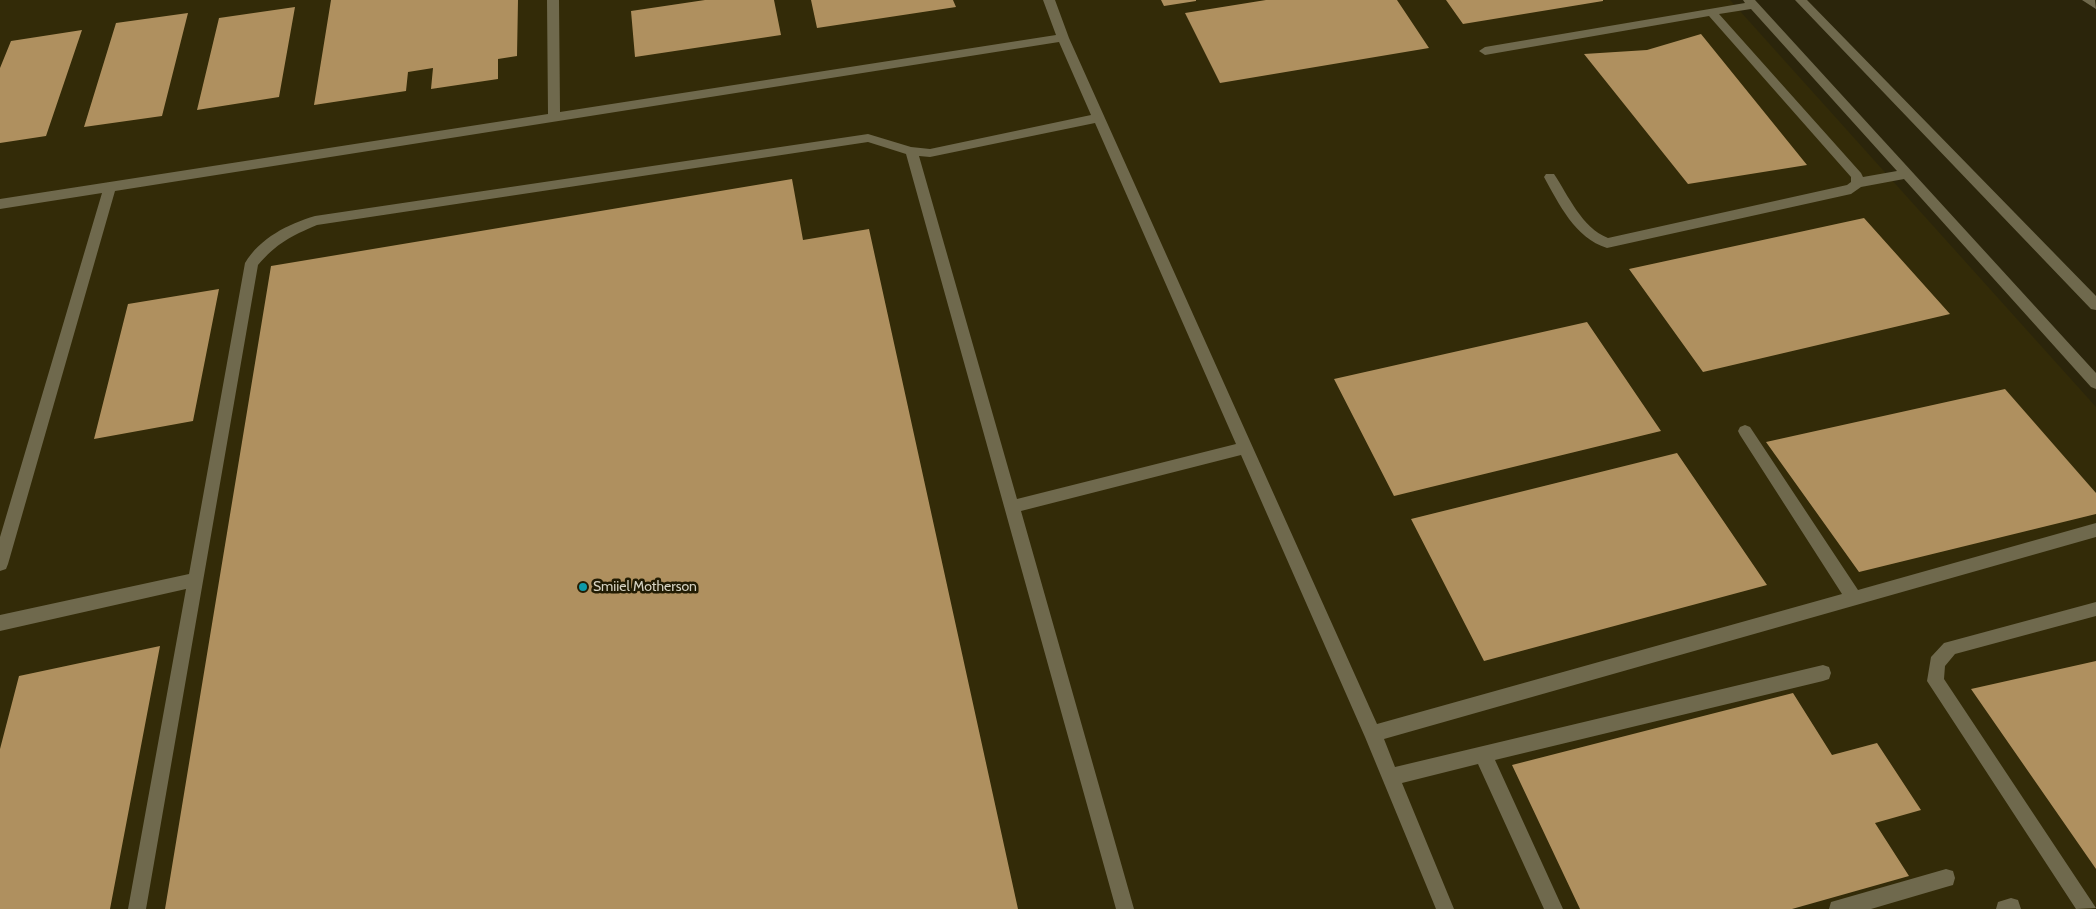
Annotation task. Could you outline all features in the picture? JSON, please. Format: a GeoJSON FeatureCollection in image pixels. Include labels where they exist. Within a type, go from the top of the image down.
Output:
{"type":"FeatureCollection","features":[{"type":"Feature","properties":{"kind":"street"},"geometry":{"type":"LineString","coordinates":[[552,0],[554,118]]}},
{"type":"Feature","properties":{"kind":"street"},"geometry":{"type":"LineString","coordinates":[[1049,0],[1099,118],[1372,734],[1445,909]]}},
{"type":"Feature","properties":{"kind":"street"},"geometry":{"type":"LineString","coordinates":[[1801,0],[2096,305]]}},
{"type":"Feature","properties":{"kind":"street"},"geometry":{"type":"LineString","coordinates":[[2088,0],[2096,6]]}},
{"type":"Feature","properties":{"kind":"street"},"geometry":{"type":"LineString","coordinates":[[1485,51],[1712,12],[1751,2],[2096,383]]}},
{"type":"Feature","properties":{"kind":"street"},"geometry":{"type":"LineString","coordinates":[[1712,12],[1857,176],[1857,183]]}},
{"type":"Feature","properties":{"kind":"street"},"geometry":{"type":"LineString","coordinates":[[0,204],[1064,38]]}},
{"type":"Feature","properties":{"kind":"street"},"geometry":{"type":"LineString","coordinates":[[137,909],[252,263],[268,244],[292,230],[315,221],[868,138],[911,152],[930,153],[1099,118]]}},
{"type":"Feature","properties":{"kind":"street"},"geometry":{"type":"LineString","coordinates":[[911,152],[1125,909]]}},
{"type":"Feature","properties":{"kind":"street"},"geometry":{"type":"LineString","coordinates":[[1550,177],[1588,232],[1597,241],[1607,243],[1851,190],[1857,183],[1907,174]]}},
{"type":"Feature","properties":{"kind":"street"},"geometry":{"type":"LineString","coordinates":[[0,564],[110,186]]}},
{"type":"Feature","properties":{"kind":"street"},"geometry":{"type":"LineString","coordinates":[[1745,431],[1854,598]]}},
{"type":"Feature","properties":{"kind":"street"},"geometry":{"type":"LineString","coordinates":[[1012,507],[1246,448]]}},
{"type":"Feature","properties":{"kind":"street"},"geometry":{"type":"LineString","coordinates":[[1372,734],[2096,530]]}},
{"type":"Feature","properties":{"kind":"street"},"geometry":{"type":"LineString","coordinates":[[0,623],[196,580]]}},
{"type":"Feature","properties":{"kind":"street"},"geometry":{"type":"LineString","coordinates":[[2087,909],[1935,681],[1937,663],[1950,648],[2096,609]]}},
{"type":"Feature","properties":{"kind":"street"},"geometry":{"type":"LineString","coordinates":[[1390,777],[1823,673]]}},
{"type":"Feature","properties":{"kind":"street"},"geometry":{"type":"LineString","coordinates":[[1483,755],[1554,909]]}},
{"type":"Feature","properties":{"kind":"street"},"geometry":{"type":"LineString","coordinates":[[1838,909],[1946,878]]}},
{"type":"Feature","properties":{"kind":"street"},"geometry":{"type":"LineString","coordinates":[[2005,909],[2012,909]]}},
{"type":"Feature","properties":{"kind":"shaded area"},"geometry":{"type":"Polygon","coordinates":[[[0,0],[1730,0],[2096,407],[2096,909],[0,909],[0,0]]]}},
{"type":"Feature","properties":{"kind":"building"},"geometry":{"type":"Polygon","coordinates":[[[331,0],[518,0],[517,56],[498,59],[498,79],[431,89],[433,68],[408,72],[406,91],[314,105],[331,0]]]}},
{"type":"Feature","properties":{"kind":"building"},"geometry":{"type":"Polygon","coordinates":[[[705,0],[774,0],[781,35],[635,57],[631,11],[705,0]]]}},
{"type":"Feature","properties":{"kind":"building"},"geometry":{"type":"Polygon","coordinates":[[[811,0],[953,0],[956,7],[817,28],[811,0]]]}},
{"type":"Feature","properties":{"kind":"building"},"geometry":{"type":"Polygon","coordinates":[[[1161,0],[1196,0],[1196,1],[1164,6],[1161,0]]]}},
{"type":"Feature","properties":{"kind":"building"},"geometry":{"type":"Polygon","coordinates":[[[1266,0],[1397,0],[1429,48],[1220,83],[1185,13],[1266,0]]]}},
{"type":"Feature","properties":{"kind":"building"},"geometry":{"type":"Polygon","coordinates":[[[1446,0],[1603,0],[1603,1],[1463,24],[1446,0]]]}},
{"type":"Feature","properties":{"kind":"building"},"geometry":{"type":"Polygon","coordinates":[[[295,7],[279,97],[197,110],[219,18],[295,7]]]}},
{"type":"Feature","properties":{"kind":"building"},"geometry":{"type":"Polygon","coordinates":[[[188,13],[162,116],[84,127],[116,23],[188,13]]]}},
{"type":"Feature","properties":{"kind":"building"},"geometry":{"type":"Polygon","coordinates":[[[82,30],[46,136],[0,143],[0,68],[11,41],[82,30]]]}},
{"type":"Feature","properties":{"kind":"building"},"geometry":{"type":"Polygon","coordinates":[[[1701,34],[1807,165],[1688,184],[1584,54],[1647,50],[1701,34]]]}},
{"type":"Feature","properties":{"kind":"building","name":"Smiiel Motherson"},"geometry":{"type":"Polygon","coordinates":[[[792,179],[803,240],[869,229],[1018,909],[165,909],[271,266],[792,179]]]}},
{"type":"Feature","properties":{"kind":"building"},"geometry":{"type":"Polygon","coordinates":[[[1864,218],[1950,314],[1703,372],[1629,269],[1864,218]]]}},
{"type":"Feature","properties":{"kind":"building"},"geometry":{"type":"Polygon","coordinates":[[[219,289],[193,421],[94,439],[128,304],[219,289]]]}},
{"type":"Feature","properties":{"kind":"building"},"geometry":{"type":"Polygon","coordinates":[[[1587,322],[1661,431],[1394,496],[1334,379],[1587,322]]]}},
{"type":"Feature","properties":{"kind":"building"},"geometry":{"type":"Polygon","coordinates":[[[2005,389],[2096,493],[2096,514],[1859,572],[1766,442],[2005,389]]]}},
{"type":"Feature","properties":{"kind":"building"},"geometry":{"type":"Polygon","coordinates":[[[1677,453],[1767,585],[1484,661],[1411,519],[1677,453]]]}},
{"type":"Feature","properties":{"kind":"building"},"geometry":{"type":"Polygon","coordinates":[[[160,646],[110,909],[0,909],[0,749],[19,676],[160,646]]]}},
{"type":"Feature","properties":{"kind":"building"},"geometry":{"type":"Polygon","coordinates":[[[2096,661],[2096,869],[1971,689],[2096,661]]]}},
{"type":"Feature","properties":{"kind":"building"},"geometry":{"type":"Polygon","coordinates":[[[1793,693],[1832,755],[1877,743],[1921,810],[1875,823],[1909,876],[1792,909],[1580,909],[1512,765],[1793,693]]]}},
{"type":"Feature","properties":{"kind":"place","name":"Smiiel Motherson"},"geometry":{"type":"Point","coordinates":[583,587]}}]}
